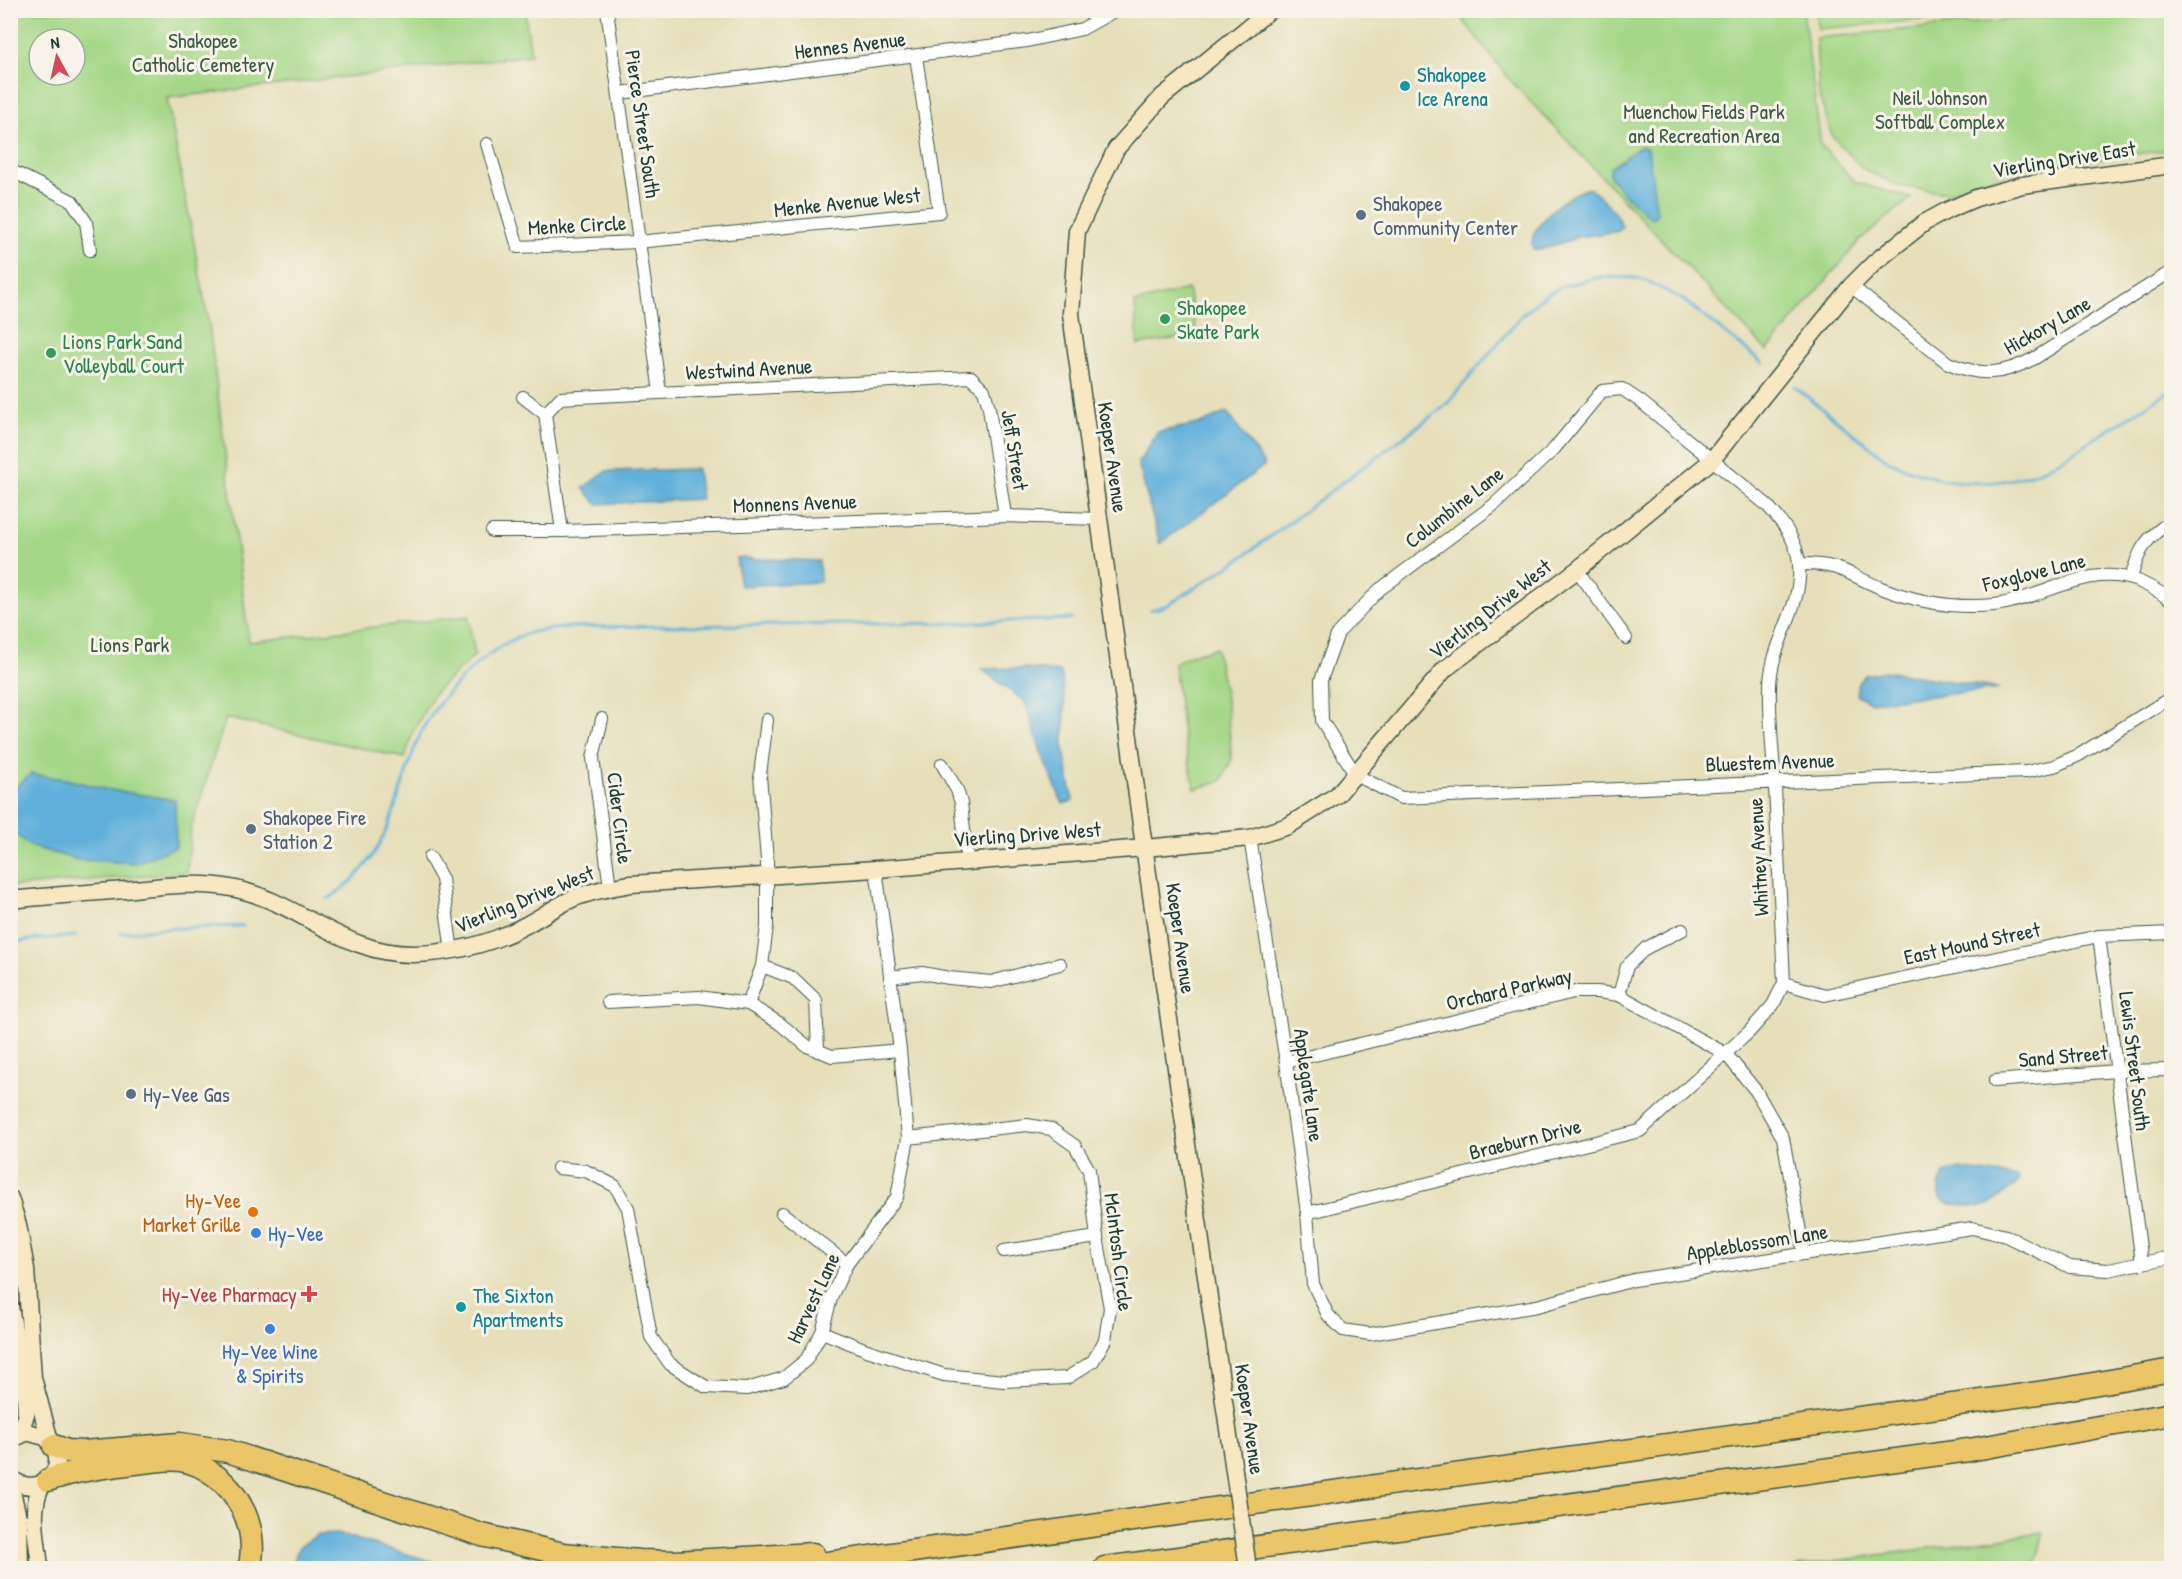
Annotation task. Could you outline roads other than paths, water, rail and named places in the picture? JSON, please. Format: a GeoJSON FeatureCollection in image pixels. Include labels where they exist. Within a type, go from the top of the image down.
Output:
{"type":"FeatureCollection","features":[{"type":"Feature","properties":{"kind":"highway"},"geometry":{"type":"LineString","coordinates":[[792,1569],[2059,1390],[2172,1370]]}},
{"type":"Feature","properties":{"kind":"highway"},"geometry":{"type":"LineString","coordinates":[[1105,1569],[1969,1450],[2172,1414]]}},
{"type":"Feature","properties":{"kind":"highway"},"geometry":{"type":"LineString","coordinates":[[52,1443],[67,1451],[83,1452],[180,1444],[228,1451],[482,1535],[523,1546],[602,1558],[675,1562],[867,1550],[922,1551]]}},
{"type":"Feature","properties":{"kind":"highway"},"geometry":{"type":"LineString","coordinates":[[45,1481],[73,1471],[154,1461],[180,1460],[202,1467],[222,1480],[245,1511],[252,1546],[249,1569]]}},
{"type":"Feature","properties":{"kind":"street","name":"Pierce Street South"},"geometry":{"type":"LineString","coordinates":[[608,10],[660,393]]}},
{"type":"Feature","properties":{"kind":"street","name":"Hennes Avenue"},"geometry":{"type":"LineString","coordinates":[[620,93],[1027,41],[1082,29],[1116,10]]}},
{"type":"Feature","properties":{"kind":"street","name":"Koeper Avenue"},"geometry":{"type":"LineString","coordinates":[[1248,1569],[1071,314],[1077,231],[1116,149],[1161,97],[1265,12]]}},
{"type":"Feature","properties":{"kind":"street","name":"Menke Avenue West"},"geometry":{"type":"LineString","coordinates":[[638,242],[939,212],[916,56]]}},
{"type":"Feature","properties":{"kind":"street","name":"Menke Circle"},"geometry":{"type":"LineString","coordinates":[[487,144],[518,247],[638,242]]}},
{"type":"Feature","properties":{"kind":"street","name":"Vierling Drive East"},"geometry":{"type":"LineString","coordinates":[[1851,286],[1899,241],[1924,223],[1976,198],[2022,185],[2172,165]]}},
{"type":"Feature","properties":{"kind":"street"},"geometry":{"type":"LineString","coordinates":[[10,170],[72,201],[86,222],[90,250]]}},
{"type":"Feature","properties":{"kind":"street","name":"Hickory Lane"},"geometry":{"type":"LineString","coordinates":[[1851,286],[1948,363],[1963,369],[1999,372],[2014,369],[2034,358],[2172,271]]}},
{"type":"Feature","properties":{"kind":"street","name":"Vierling Drive West"},"geometry":{"type":"LineString","coordinates":[[10,900],[171,885],[211,885],[236,889],[267,899],[336,936],[367,947],[410,954],[452,952],[465,950],[504,935],[575,898],[610,888],[653,882],[1145,848],[1250,838],[1288,826],[1337,795],[1445,669],[1577,570],[1712,461],[1851,286]]}},
{"type":"Feature","properties":{"kind":"street","name":"Westwind Avenue"},"geometry":{"type":"LineString","coordinates":[[545,414],[560,398],[971,377],[984,390]]}},
{"type":"Feature","properties":{"kind":"street","name":"Columbine Lane"},"geometry":{"type":"LineString","coordinates":[[1356,775],[1322,721],[1321,680],[1338,633],[1378,590],[1495,504],[1554,448],[1602,392],[1622,389],[1640,401],[1712,461]]}},
{"type":"Feature","properties":{"kind":"street","name":"Jeff Street"},"geometry":{"type":"LineString","coordinates":[[984,390],[989,408],[1005,516]]}},
{"type":"Feature","properties":{"kind":"street"},"geometry":{"type":"LineString","coordinates":[[523,397],[545,414],[562,531]]}},
{"type":"Feature","properties":{"kind":"street","name":"Whitney Avenue"},"geometry":{"type":"LineString","coordinates":[[1712,461],[1767,506],[1785,525],[1795,545],[1799,564],[1799,589],[1778,642],[1772,664],[1770,686],[1784,983]]}},
{"type":"Feature","properties":{"kind":"street","name":"Monnens Avenue"},"geometry":{"type":"LineString","coordinates":[[492,531],[562,531],[1005,516],[1099,519]]}},
{"type":"Feature","properties":{"kind":"street"},"geometry":{"type":"LineString","coordinates":[[2131,578],[2142,546],[2151,535],[2172,521]]}},
{"type":"Feature","properties":{"kind":"street","name":"Foxglove Lane"},"geometry":{"type":"LineString","coordinates":[[1799,564],[1818,563],[1836,567],[1909,598],[1939,604],[1994,605],[2019,600],[2087,577],[2108,575],[2131,578],[2150,586],[2172,602]]}},
{"type":"Feature","properties":{"kind":"street"},"geometry":{"type":"LineString","coordinates":[[1577,570],[1626,638]]}},
{"type":"Feature","properties":{"kind":"street","name":"Bluestem Avenue"},"geometry":{"type":"LineString","coordinates":[[1356,775],[1401,798],[1774,781],[1995,774],[2054,766],[2079,755],[2172,697]]}},
{"type":"Feature","properties":{"kind":"street","name":"Cider Circle"},"geometry":{"type":"LineString","coordinates":[[602,719],[593,758],[610,888]]}},
{"type":"Feature","properties":{"kind":"street"},"geometry":{"type":"LineString","coordinates":[[748,1004],[762,966],[767,926],[767,875],[760,775],[767,720]]}},
{"type":"Feature","properties":{"kind":"street"},"geometry":{"type":"LineString","coordinates":[[942,764],[957,790],[961,803],[967,860]]}},
{"type":"Feature","properties":{"kind":"street","name":"Applegate Lane"},"geometry":{"type":"LineString","coordinates":[[1250,838],[1286,1062],[1307,1213],[1314,1284],[1328,1315],[1343,1330]]}},
{"type":"Feature","properties":{"kind":"street"},"geometry":{"type":"LineString","coordinates":[[430,857],[442,879],[452,952]]}},
{"type":"Feature","properties":{"kind":"street","name":"Harvest Lane"},"geometry":{"type":"LineString","coordinates":[[558,1168],[586,1171],[615,1186],[628,1208],[651,1337],[670,1364],[706,1386],[747,1389],[784,1378],[806,1360],[822,1332],[832,1295],[846,1264],[897,1197],[908,1138],[900,1050],[876,868]]}},
{"type":"Feature","properties":{"kind":"street"},"geometry":{"type":"LineString","coordinates":[[1619,995],[1627,966],[1646,948],[1682,930]]}},
{"type":"Feature","properties":{"kind":"street","name":"East Mound Street"},"geometry":{"type":"LineString","coordinates":[[1784,983],[1825,995],[2099,936],[2172,933]]}},
{"type":"Feature","properties":{"kind":"street","name":"Lewis Street South"},"geometry":{"type":"LineString","coordinates":[[2099,936],[2142,1263]]}},
{"type":"Feature","properties":{"kind":"street"},"geometry":{"type":"LineString","coordinates":[[890,977],[922,973],[991,982],[1060,964]]}},
{"type":"Feature","properties":{"kind":"street"},"geometry":{"type":"LineString","coordinates":[[762,966],[793,978],[816,1000],[818,1051]]}},
{"type":"Feature","properties":{"kind":"street"},"geometry":{"type":"LineString","coordinates":[[1726,1054],[1773,1005],[1784,983]]}},
{"type":"Feature","properties":{"kind":"street","name":"Orchard Parkway"},"geometry":{"type":"LineString","coordinates":[[1286,1062],[1574,992],[1619,995],[1726,1054],[1756,1091],[1782,1138],[1804,1254]]}},
{"type":"Feature","properties":{"kind":"street"},"geometry":{"type":"LineString","coordinates":[[608,1002],[699,997],[748,1004],[779,1023],[807,1046],[832,1056],[900,1050]]}},
{"type":"Feature","properties":{"kind":"street","name":"Braeburn Drive"},"geometry":{"type":"LineString","coordinates":[[1307,1213],[1640,1131],[1726,1054]]}},
{"type":"Feature","properties":{"kind":"street","name":"Sand Street"},"geometry":{"type":"LineString","coordinates":[[1995,1081],[2116,1071],[2172,1070]]}},
{"type":"Feature","properties":{"kind":"street","name":"McIntosh Circle"},"geometry":{"type":"LineString","coordinates":[[822,1332],[867,1350],[944,1375],[1004,1381],[1067,1378],[1093,1360],[1106,1340],[1110,1308],[1097,1237],[1089,1170],[1075,1146],[1051,1129],[1027,1125],[908,1138]]}},
{"type":"Feature","properties":{"kind":"street"},"geometry":{"type":"LineString","coordinates":[[10,1198],[18,1225],[26,1269],[33,1378],[52,1443],[57,1451],[57,1464],[52,1475],[45,1481],[37,1485],[25,1485],[10,1477]]}},
{"type":"Feature","properties":{"kind":"street"},"geometry":{"type":"LineString","coordinates":[[782,1213],[846,1264]]}},
{"type":"Feature","properties":{"kind":"street","name":"Appleblossom Lane"},"geometry":{"type":"LineString","coordinates":[[1343,1330],[1370,1334],[1537,1306],[1634,1280],[1972,1228],[2006,1236],[2070,1267],[2108,1270],[2172,1257]]}},
{"type":"Feature","properties":{"kind":"street"},"geometry":{"type":"LineString","coordinates":[[1004,1251],[1097,1237]]}},
{"type":"Feature","properties":{"kind":"street"},"geometry":{"type":"LineString","coordinates":[[10,1306],[26,1414],[22,1427],[13,1439]]}},
{"type":"Feature","properties":{"kind":"street"},"geometry":{"type":"LineString","coordinates":[[13,1439],[21,1434],[33,1432],[52,1443]]}},
{"type":"Feature","properties":{"kind":"street"},"geometry":{"type":"LineString","coordinates":[[40,1569],[35,1507],[38,1491],[45,1481]]}},
{"type":"Feature","properties":{"kind":"street"},"geometry":{"type":"LineString","coordinates":[[10,1483],[19,1521],[20,1569]]}},
{"type":"Feature","properties":{"kind":"water"},"geometry":{"type":"Polygon","coordinates":[[[1641,146],[1648,149],[1657,214],[1652,218],[1622,192],[1610,177],[1610,168],[1641,146]]]}},
{"type":"Feature","properties":{"kind":"water"},"geometry":{"type":"Polygon","coordinates":[[[1589,188],[1604,200],[1616,215],[1622,226],[1619,231],[1579,237],[1540,250],[1533,249],[1532,240],[1536,231],[1551,211],[1571,196],[1589,188]]]}},
{"type":"Feature","properties":{"kind":"water"},"geometry":{"type":"Polygon","coordinates":[[[1227,412],[1265,465],[1160,544],[1138,463],[1158,432],[1203,423],[1227,412]]]}},
{"type":"Feature","properties":{"kind":"water"},"geometry":{"type":"Polygon","coordinates":[[[697,469],[701,499],[597,504],[583,488],[606,471],[697,469]]]}},
{"type":"Feature","properties":{"kind":"water"},"geometry":{"type":"Polygon","coordinates":[[[736,558],[819,561],[820,582],[740,586],[736,558]]]}},
{"type":"Feature","properties":{"kind":"water"},"geometry":{"type":"Polygon","coordinates":[[[1023,668],[1061,672],[1065,702],[1064,750],[1073,801],[1063,804],[1041,752],[1025,702],[981,669],[1023,668]]]}},
{"type":"Feature","properties":{"kind":"water"},"geometry":{"type":"Polygon","coordinates":[[[1885,671],[2000,689],[1870,702],[1857,695],[1858,682],[1865,675],[1885,671]]]}},
{"type":"Feature","properties":{"kind":"water"},"geometry":{"type":"Polygon","coordinates":[[[31,774],[175,800],[176,847],[136,863],[78,860],[30,846],[11,831],[10,792],[31,774]]]}},
{"type":"Feature","properties":{"kind":"water"},"geometry":{"type":"Polygon","coordinates":[[[1959,1169],[2018,1177],[2019,1181],[2003,1195],[1985,1206],[1955,1205],[1943,1200],[1939,1191],[1944,1174],[1959,1169]]]}},
{"type":"Feature","properties":{"kind":"water"},"geometry":{"type":"Polygon","coordinates":[[[338,1534],[435,1562],[434,1568],[292,1568],[298,1548],[317,1535],[338,1534]]]}},
{"type":"Feature","properties":{"kind":"waterway"},"geometry":{"type":"LineString","coordinates":[[1151,610],[1168,605],[1240,559],[1445,406],[1522,315],[1546,295],[1563,286],[1600,277],[1634,278],[1647,281],[1682,299],[1763,363]]}},
{"type":"Feature","properties":{"kind":"waterway"},"geometry":{"type":"LineString","coordinates":[[1795,387],[1887,460],[1906,469],[1946,480],[1986,483],[2026,476],[2046,468],[2172,390]]}},
{"type":"Feature","properties":{"kind":"waterway"},"geometry":{"type":"LineString","coordinates":[[328,899],[348,884],[377,849],[394,810],[416,744],[443,699],[470,670],[500,647],[521,636],[542,630],[572,627],[958,623],[1072,619]]}},
{"type":"Feature","properties":{"kind":"waterway"},"geometry":{"type":"LineString","coordinates":[[120,933],[156,929],[243,926]]}},
{"type":"Feature","properties":{"kind":"waterway"},"geometry":{"type":"LineString","coordinates":[[10,944],[28,940],[76,936]]}},
{"type":"Feature","properties":{"kind":"place","name":"Shakopee Ice Arena"},"geometry":{"type":"Point","coordinates":[1405,86]}},
{"type":"Feature","properties":{"kind":"place","name":"Shakopee Community Center"},"geometry":{"type":"Point","coordinates":[1361,215]}},
{"type":"Feature","properties":{"kind":"place","name":"Shakopee Skate Park"},"geometry":{"type":"Point","coordinates":[1165,319]}},
{"type":"Feature","properties":{"kind":"place","name":"Lions Park Sand Volleyball Court"},"geometry":{"type":"Point","coordinates":[51,353]}},
{"type":"Feature","properties":{"kind":"place","name":"Shakopee Fire Station 2"},"geometry":{"type":"Point","coordinates":[251,829]}},
{"type":"Feature","properties":{"kind":"place","name":"Hy-Vee Gas"},"geometry":{"type":"Point","coordinates":[131,1094]}},
{"type":"Feature","properties":{"kind":"place","name":"Hy-Vee Market Grille"},"geometry":{"type":"Point","coordinates":[253,1212]}},
{"type":"Feature","properties":{"kind":"place","name":"Hy-Vee"},"geometry":{"type":"Point","coordinates":[256,1233]}},
{"type":"Feature","properties":{"kind":"place","name":"Hy-Vee Pharmacy"},"geometry":{"type":"Point","coordinates":[309,1294]}},
{"type":"Feature","properties":{"kind":"place","name":"The Sixton Apartments"},"geometry":{"type":"Point","coordinates":[461,1307]}},
{"type":"Feature","properties":{"kind":"place","name":"Hy-Vee Wine & Spirits"},"geometry":{"type":"Point","coordinates":[270,1329]}},
{"type":"Feature","properties":{"kind":"park label","name":"Shakopee Catholic Cemetery"},"geometry":{"type":"Point","coordinates":[203,52]}},
{"type":"Feature","properties":{"kind":"park label","name":"Neil Johnson Softball Complex"},"geometry":{"type":"Point","coordinates":[1940,109]}},
{"type":"Feature","properties":{"kind":"park label","name":"Muenchow Fields Park and Recreation Area"},"geometry":{"type":"Point","coordinates":[1704,123]}},
{"type":"Feature","properties":{"kind":"park label","name":"Lions Park"},"geometry":{"type":"Point","coordinates":[130,644]}}]}
